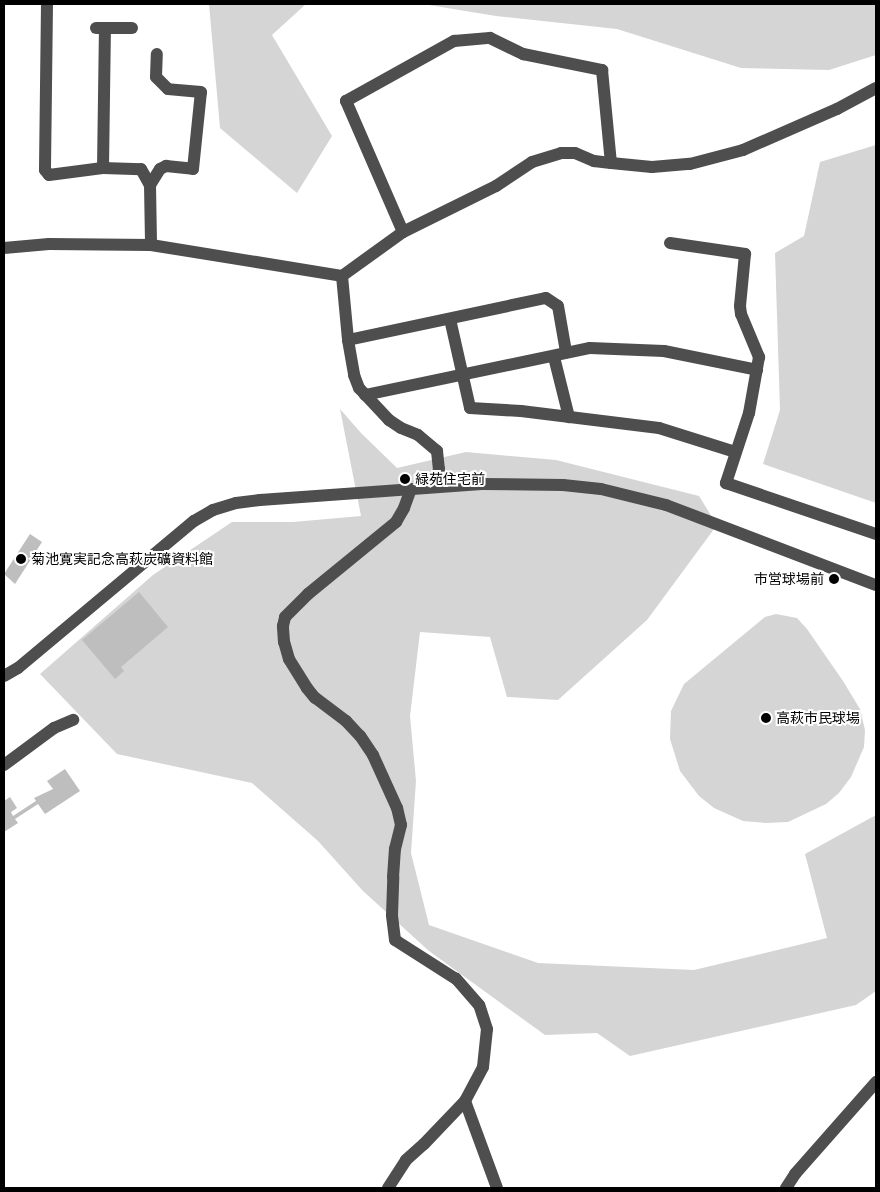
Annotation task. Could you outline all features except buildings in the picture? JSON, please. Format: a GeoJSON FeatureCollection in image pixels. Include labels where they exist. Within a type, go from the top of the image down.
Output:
{"type":"FeatureCollection","features":[{"type":"Feature","properties":{"kind":"street"},"geometry":{"type":"LineString","coordinates":[[47,4],[45,170],[49,175],[102,168],[141,169],[150,185],[150,245]]}},
{"type":"Feature","properties":{"kind":"street"},"geometry":{"type":"LineString","coordinates":[[102,168],[100,28],[132,28]]}},
{"type":"Feature","properties":{"kind":"street"},"geometry":{"type":"LineString","coordinates":[[403,232],[346,101],[454,40],[490,38],[523,54],[602,70],[611,163]]}},
{"type":"Feature","properties":{"kind":"street"},"geometry":{"type":"LineString","coordinates":[[150,185],[160,170],[166,166],[193,169],[201,92],[168,89],[156,78],[157,54]]}},
{"type":"Feature","properties":{"kind":"street"},"geometry":{"type":"LineString","coordinates":[[4,248],[49,244],[150,245],[342,276],[403,232],[496,186],[532,162],[561,153],[575,153],[594,161],[611,163],[652,166],[690,164],[743,150],[837,109],[876,88]]}},
{"type":"Feature","properties":{"kind":"street"},"geometry":{"type":"LineString","coordinates":[[670,243],[745,254],[740,306],[741,314],[759,357],[758,370],[749,413],[726,483],[876,534]]}},
{"type":"Feature","properties":{"kind":"street"},"geometry":{"type":"LineString","coordinates":[[342,276],[348,340],[354,375],[359,388],[390,420],[401,428],[418,435],[437,451],[439,468],[435,487]]}},
{"type":"Feature","properties":{"kind":"street"},"geometry":{"type":"LineString","coordinates":[[348,340],[546,298],[558,306],[566,352]]}},
{"type":"Feature","properties":{"kind":"street"},"geometry":{"type":"LineString","coordinates":[[450,319],[470,408],[521,411],[658,428],[735,452]]}},
{"type":"Feature","properties":{"kind":"street"},"geometry":{"type":"LineString","coordinates":[[366,395],[554,357],[566,352],[610,347],[664,351],[758,370]]}},
{"type":"Feature","properties":{"kind":"street"},"geometry":{"type":"LineString","coordinates":[[554,357],[569,417]]}},
{"type":"Feature","properties":{"kind":"street"},"geometry":{"type":"LineString","coordinates":[[4,676],[18,668],[174,537],[213,510],[236,503],[260,500],[481,484],[563,484],[633,496],[666,505],[876,585]]}},
{"type":"Feature","properties":{"kind":"street"},"geometry":{"type":"LineString","coordinates":[[388,1188],[406,1160],[424,1144],[465,1100],[483,1067],[487,1043],[483,1013],[456,979],[395,940],[392,915],[393,877],[395,849],[401,825],[397,808],[373,755],[346,721],[315,698],[307,688],[290,659],[284,642],[283,626],[286,617],[308,594],[396,522],[404,508],[410,489]]}},
{"type":"Feature","properties":{"kind":"street"},"geometry":{"type":"LineString","coordinates":[[4,765],[54,728],[73,720]]}},
{"type":"Feature","properties":{"kind":"street"},"geometry":{"type":"LineString","coordinates":[[786,1188],[795,1174],[876,1082]]}},
{"type":"Feature","properties":{"kind":"street"},"geometry":{"type":"LineString","coordinates":[[465,1100],[497,1188]]}},
{"type":"Feature","properties":{"kind":"shaded area"},"geometry":{"type":"Polygon","coordinates":[[[209,4],[306,4],[272,35],[332,136],[297,193],[220,128],[209,4]]]}},
{"type":"Feature","properties":{"kind":"shaded area"},"geometry":{"type":"Polygon","coordinates":[[[423,4],[876,4],[876,55],[829,70],[741,68],[617,29],[496,16],[423,4]]]}},
{"type":"Feature","properties":{"kind":"shaded area"},"geometry":{"type":"Polygon","coordinates":[[[876,145],[876,503],[763,464],[780,410],[775,253],[804,236],[820,162],[876,145]]]}},
{"type":"Feature","properties":{"kind":"shaded area"},"geometry":{"type":"Polygon","coordinates":[[[340,409],[361,433],[397,468],[466,452],[556,460],[699,496],[717,525],[647,620],[558,700],[507,697],[490,637],[420,632],[410,716],[416,781],[411,853],[429,925],[538,963],[694,970],[827,938],[805,854],[876,815],[876,991],[856,1005],[630,1056],[597,1033],[545,1035],[429,951],[363,891],[318,841],[252,783],[117,754],[40,674],[153,575],[232,522],[293,522],[361,516],[340,409]]]}},
{"type":"Feature","properties":{"kind":"shaded area","name":"高萩市民球場"},"geometry":{"type":"Polygon","coordinates":[[[776,614],[797,618],[807,629],[843,681],[860,709],[865,730],[864,747],[851,777],[839,793],[826,804],[788,822],[743,821],[714,808],[699,796],[680,771],[670,739],[671,711],[684,684],[765,617],[776,614]]]}},
{"type":"Feature","properties":{"kind":"place","name":"緑苑住宅前"},"geometry":{"type":"Point","coordinates":[405,479]}},
{"type":"Feature","properties":{"kind":"place","name":"菊池寛実記念高萩炭礦資料館"},"geometry":{"type":"Point","coordinates":[21,559]}},
{"type":"Feature","properties":{"kind":"place","name":"市営球場前"},"geometry":{"type":"Point","coordinates":[834,579]}},
{"type":"Feature","properties":{"kind":"place","name":"高萩市民球場"},"geometry":{"type":"Point","coordinates":[766,718]}}]}
